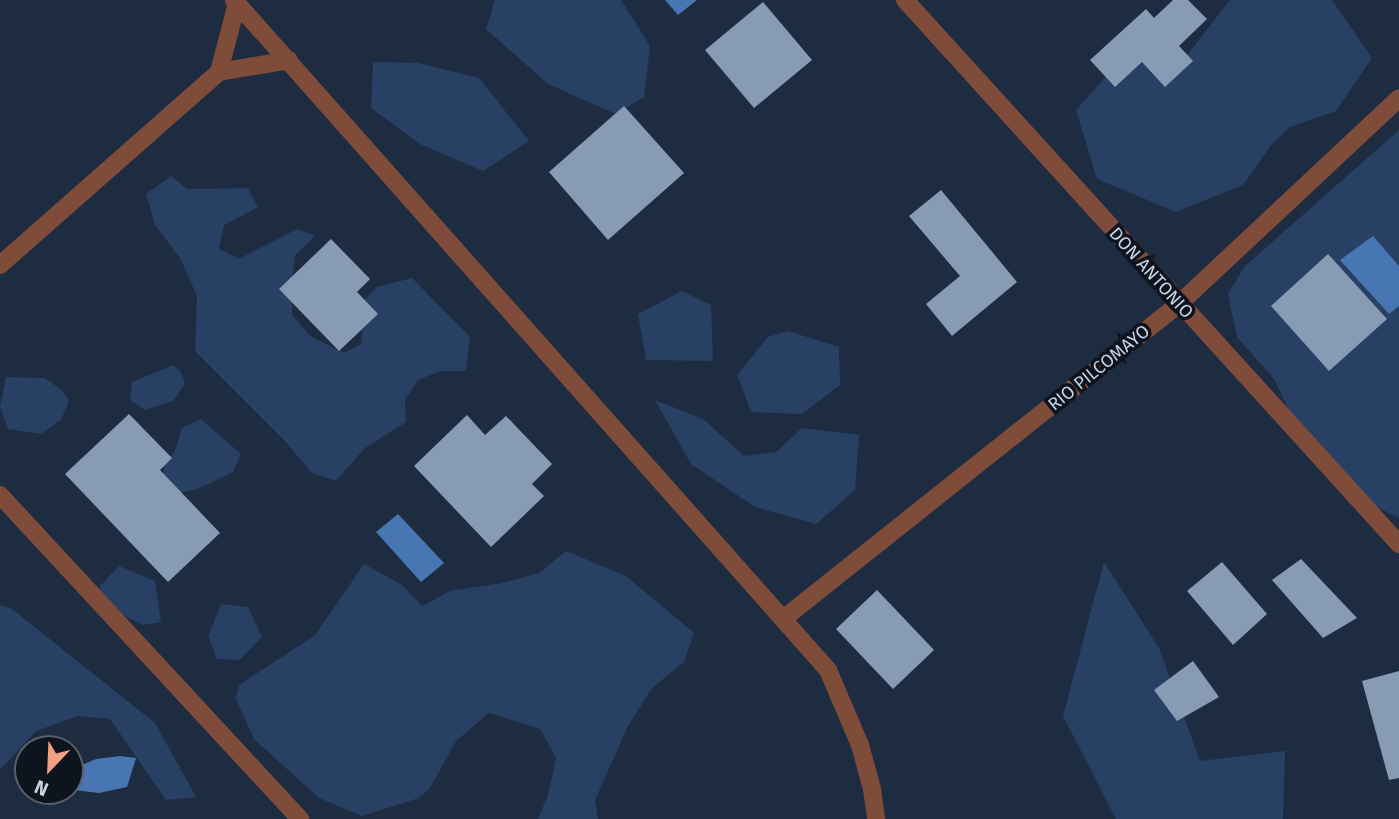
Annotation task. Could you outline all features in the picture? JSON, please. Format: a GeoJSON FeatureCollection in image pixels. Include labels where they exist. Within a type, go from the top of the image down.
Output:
{"type":"FeatureCollection","features":[{"type":"Feature","properties":{"kind":"street","name":"DON ANTONIO"},"geometry":{"type":"LineString","coordinates":[[905,0],[1399,544]]}},
{"type":"Feature","properties":{"kind":"street"},"geometry":{"type":"LineString","coordinates":[[236,2],[828,670],[845,705],[872,789],[876,819]]}},
{"type":"Feature","properties":{"kind":"street"},"geometry":{"type":"LineString","coordinates":[[219,72],[236,2]]}},
{"type":"Feature","properties":{"kind":"street"},"geometry":{"type":"LineString","coordinates":[[0,265],[219,72],[289,60]]}},
{"type":"Feature","properties":{"kind":"street","name":"RIO PILCOMAYO"},"geometry":{"type":"LineString","coordinates":[[783,619],[1179,304],[1399,98]]}},
{"type":"Feature","properties":{"kind":"street"},"geometry":{"type":"LineString","coordinates":[[0,495],[299,819]]}},
{"type":"Feature","properties":{"kind":"shaded area"},"geometry":{"type":"Polygon","coordinates":[[[495,0],[621,0],[650,46],[644,97],[616,114],[548,84],[486,29],[495,0]]]}},
{"type":"Feature","properties":{"kind":"shaded area"},"geometry":{"type":"Polygon","coordinates":[[[665,0],[697,0],[678,15],[665,0]]]}},
{"type":"Feature","properties":{"kind":"shaded area"},"geometry":{"type":"Polygon","coordinates":[[[1230,0],[1332,0],[1372,58],[1336,111],[1290,127],[1272,144],[1243,185],[1176,212],[1097,179],[1076,110],[1120,61],[1188,54],[1230,0]]]}},
{"type":"Feature","properties":{"kind":"shaded area"},"geometry":{"type":"Polygon","coordinates":[[[373,62],[418,63],[479,78],[529,141],[483,171],[420,144],[371,108],[373,62]]]}},
{"type":"Feature","properties":{"kind":"shaded area"},"geometry":{"type":"Polygon","coordinates":[[[1399,130],[1399,518],[1355,496],[1305,443],[1274,379],[1237,337],[1228,294],[1244,267],[1399,130]]]}},
{"type":"Feature","properties":{"kind":"shaded area"},"geometry":{"type":"Polygon","coordinates":[[[171,176],[187,189],[248,188],[258,207],[224,225],[219,249],[239,259],[297,229],[315,236],[295,255],[292,281],[292,315],[310,336],[344,353],[361,344],[365,299],[377,287],[412,278],[470,337],[466,371],[440,371],[418,380],[405,400],[406,422],[365,448],[336,481],[312,473],[285,441],[195,351],[197,296],[180,258],[155,225],[146,194],[171,176]]]}},
{"type":"Feature","properties":{"kind":"shaded area"},"geometry":{"type":"Polygon","coordinates":[[[1373,236],[1399,266],[1399,306],[1389,314],[1340,260],[1373,236]]]}},
{"type":"Feature","properties":{"kind":"shaded area"},"geometry":{"type":"Polygon","coordinates":[[[682,291],[711,305],[713,361],[646,360],[638,314],[682,291]]]}},
{"type":"Feature","properties":{"kind":"shaded area"},"geometry":{"type":"Polygon","coordinates":[[[788,331],[839,347],[840,385],[802,414],[751,412],[737,375],[768,337],[788,331]]]}},
{"type":"Feature","properties":{"kind":"shaded area"},"geometry":{"type":"Polygon","coordinates":[[[173,365],[181,372],[185,384],[173,401],[145,410],[130,400],[132,382],[173,365]]]}},
{"type":"Feature","properties":{"kind":"shaded area"},"geometry":{"type":"Polygon","coordinates":[[[6,377],[45,378],[63,391],[69,401],[61,420],[41,434],[8,429],[0,407],[6,377]]]}},
{"type":"Feature","properties":{"kind":"shaded area"},"geometry":{"type":"Polygon","coordinates":[[[655,400],[703,419],[744,456],[776,452],[802,428],[859,435],[855,490],[816,524],[755,507],[691,464],[655,400]]]}},
{"type":"Feature","properties":{"kind":"shaded area"},"geometry":{"type":"Polygon","coordinates":[[[201,419],[241,454],[233,472],[198,489],[163,496],[164,466],[175,450],[182,428],[201,419]]]}},
{"type":"Feature","properties":{"kind":"shaded area"},"geometry":{"type":"Polygon","coordinates":[[[398,514],[444,563],[421,582],[376,532],[398,514]]]}},
{"type":"Feature","properties":{"kind":"shaded area"},"geometry":{"type":"Polygon","coordinates":[[[566,551],[626,576],[694,633],[684,662],[652,688],[628,726],[595,800],[598,819],[538,819],[548,795],[556,758],[540,729],[489,713],[456,741],[430,788],[419,798],[362,816],[319,798],[254,739],[236,699],[239,685],[315,635],[364,564],[402,585],[422,606],[450,591],[502,583],[539,573],[566,551]]]}},
{"type":"Feature","properties":{"kind":"shaded area"},"geometry":{"type":"Polygon","coordinates":[[[1104,562],[1159,648],[1200,761],[1285,751],[1283,819],[1116,819],[1063,716],[1104,562]]]}},
{"type":"Feature","properties":{"kind":"shaded area"},"geometry":{"type":"Polygon","coordinates":[[[119,566],[155,581],[161,622],[143,625],[102,604],[100,586],[119,566]]]}},
{"type":"Feature","properties":{"kind":"shaded area"},"geometry":{"type":"Polygon","coordinates":[[[221,604],[248,607],[262,637],[240,660],[217,659],[208,636],[221,604]]]}},
{"type":"Feature","properties":{"kind":"shaded area"},"geometry":{"type":"Polygon","coordinates":[[[0,605],[12,609],[155,723],[196,797],[166,800],[110,719],[78,716],[36,731],[32,735],[14,735],[14,755],[0,770],[0,605]]]}},
{"type":"Feature","properties":{"kind":"shaded area"},"geometry":{"type":"Polygon","coordinates":[[[120,756],[136,758],[127,787],[99,793],[84,791],[84,764],[96,759],[120,756]]]}},
{"type":"Feature","properties":{"kind":"building"},"geometry":{"type":"Polygon","coordinates":[[[1173,0],[1188,0],[1207,19],[1179,46],[1193,61],[1165,87],[1142,62],[1115,87],[1090,60],[1146,9],[1154,18],[1173,0]]]}},
{"type":"Feature","properties":{"kind":"building"},"geometry":{"type":"Polygon","coordinates":[[[763,2],[812,60],[754,108],[705,50],[763,2]]]}},
{"type":"Feature","properties":{"kind":"building"},"geometry":{"type":"Polygon","coordinates":[[[624,106],[684,173],[608,240],[549,172],[624,106]]]}},
{"type":"Feature","properties":{"kind":"building"},"geometry":{"type":"Polygon","coordinates":[[[941,190],[1017,282],[952,336],[926,304],[960,276],[909,216],[941,190]]]}},
{"type":"Feature","properties":{"kind":"building"},"geometry":{"type":"Polygon","coordinates":[[[331,239],[370,279],[357,292],[378,314],[339,351],[279,289],[331,239]]]}},
{"type":"Feature","properties":{"kind":"building"},"geometry":{"type":"Polygon","coordinates":[[[1328,254],[1387,319],[1329,371],[1271,306],[1328,254]]]}},
{"type":"Feature","properties":{"kind":"building"},"geometry":{"type":"Polygon","coordinates":[[[129,414],[172,458],[160,470],[220,533],[168,582],[65,474],[129,414]]]}},
{"type":"Feature","properties":{"kind":"building"},"geometry":{"type":"Polygon","coordinates":[[[467,415],[485,435],[506,416],[552,464],[532,484],[544,496],[491,547],[414,466],[467,415]]]}},
{"type":"Feature","properties":{"kind":"building"},"geometry":{"type":"Polygon","coordinates":[[[1301,559],[1357,618],[1323,638],[1272,580],[1301,559]]]}},
{"type":"Feature","properties":{"kind":"building"},"geometry":{"type":"Polygon","coordinates":[[[1222,562],[1267,614],[1233,645],[1187,591],[1222,562]]]}},
{"type":"Feature","properties":{"kind":"building"},"geometry":{"type":"Polygon","coordinates":[[[877,590],[934,650],[893,689],[836,629],[877,590]]]}},
{"type":"Feature","properties":{"kind":"building"},"geometry":{"type":"Polygon","coordinates":[[[1193,661],[1219,697],[1177,721],[1154,690],[1193,661]]]}},
{"type":"Feature","properties":{"kind":"building"},"geometry":{"type":"Polygon","coordinates":[[[1399,671],[1399,778],[1389,780],[1362,681],[1399,671]]]}}]}
